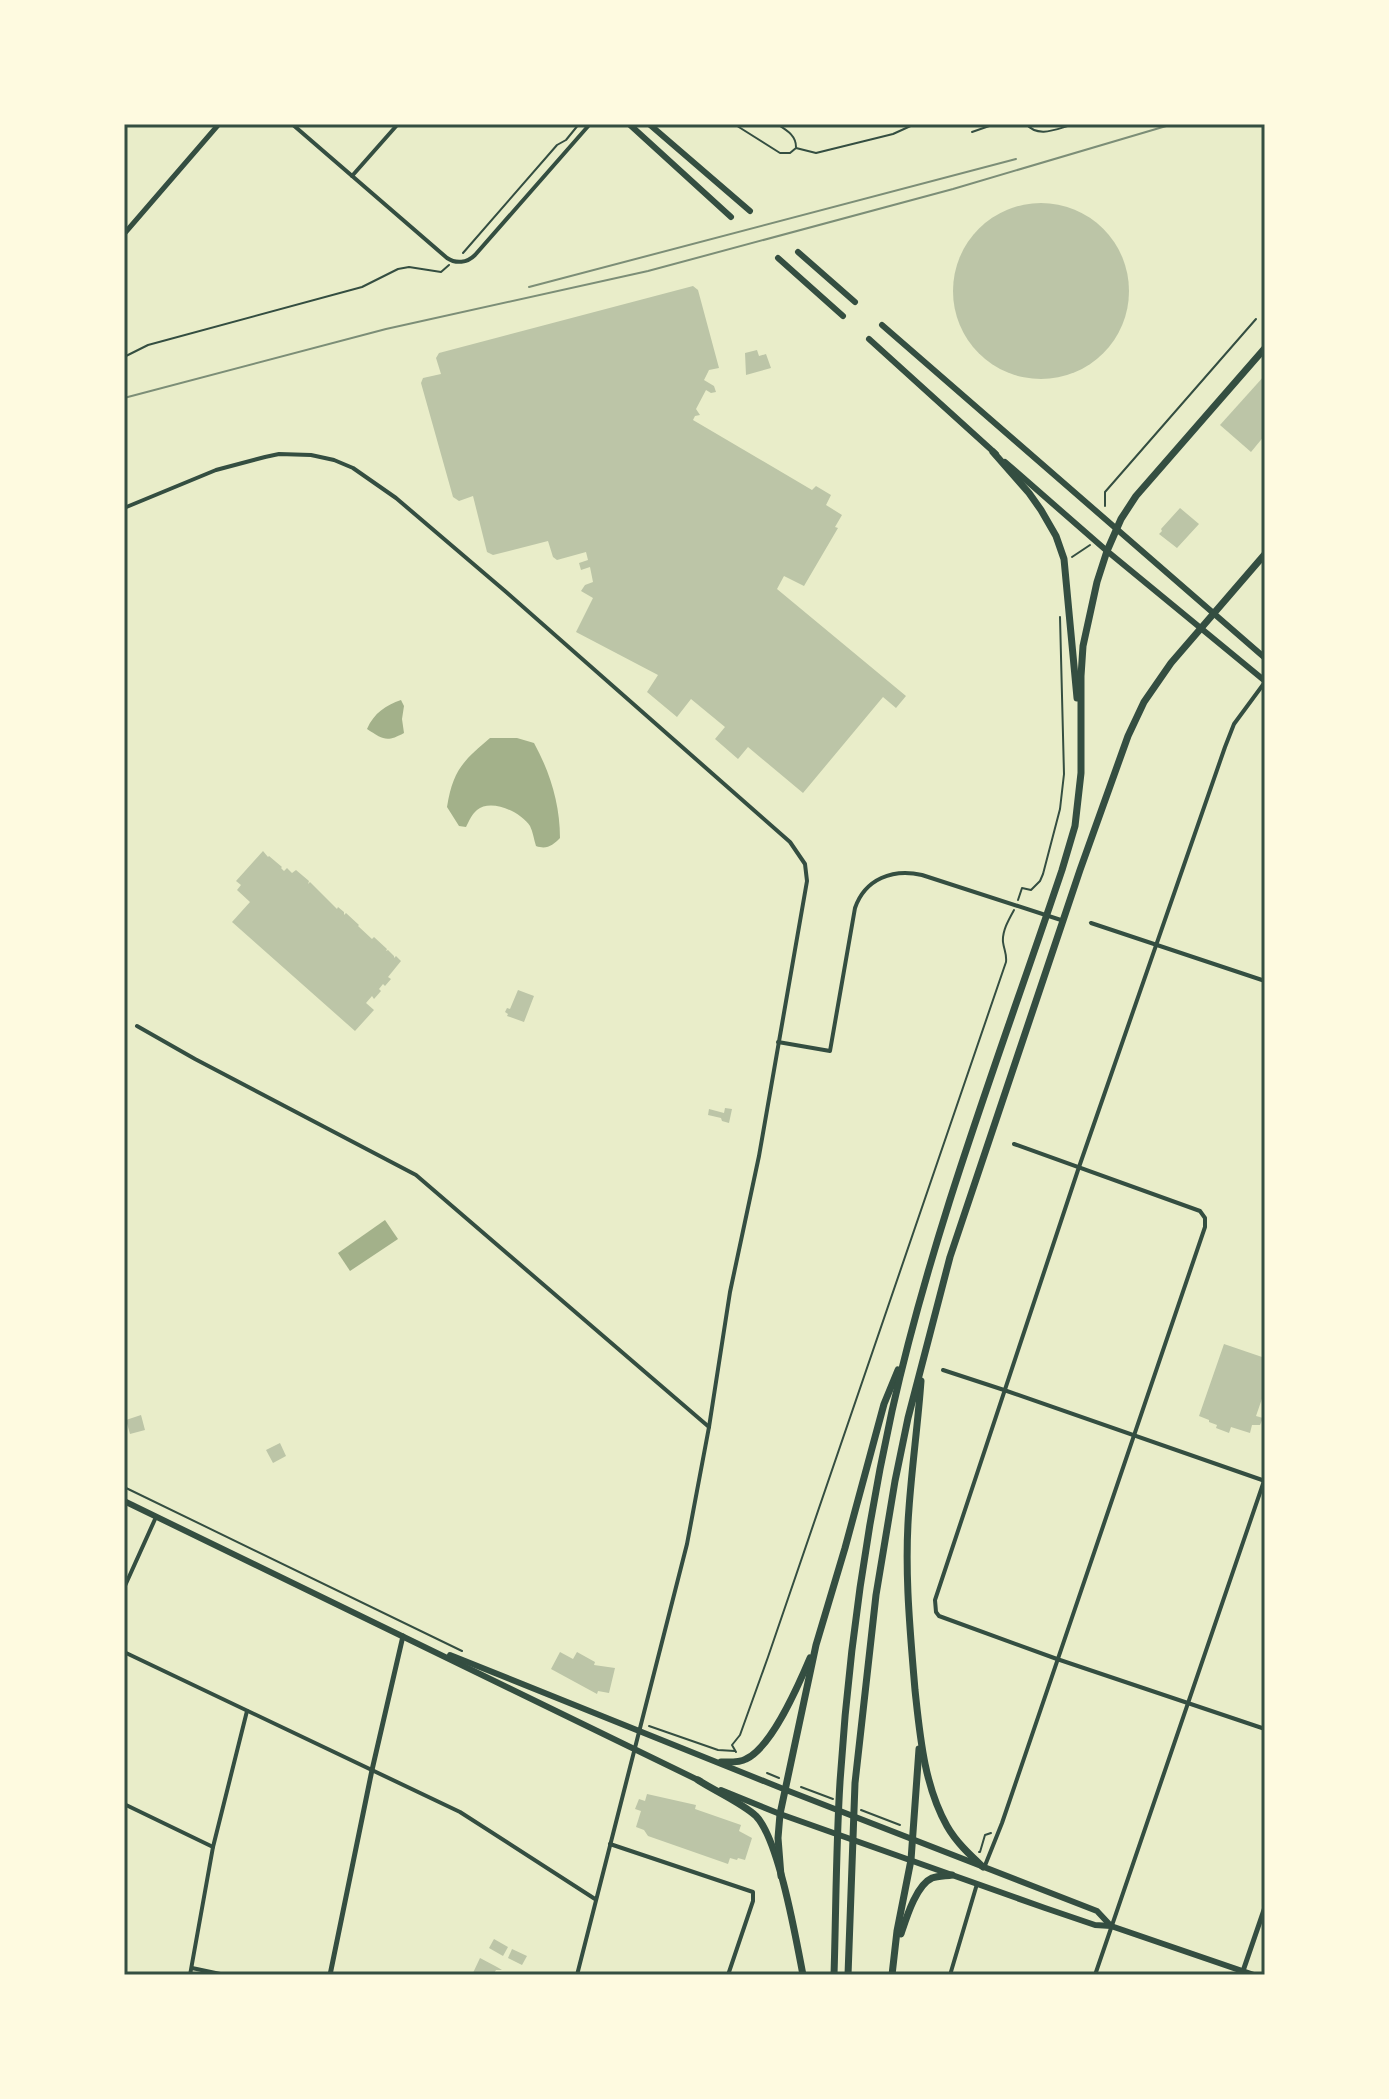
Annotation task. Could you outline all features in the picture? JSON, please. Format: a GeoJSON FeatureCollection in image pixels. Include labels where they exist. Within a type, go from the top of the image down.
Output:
{"type":"FeatureCollection","features":[{"type":"Feature","properties":{"kind":"main road"},"geometry":{"type":"LineString","coordinates":[[629,124],[731,217]]}},
{"type":"Feature","properties":{"kind":"main road"},"geometry":{"type":"LineString","coordinates":[[649,124],[750,211]]}},
{"type":"Feature","properties":{"kind":"main road"},"geometry":{"type":"LineString","coordinates":[[798,252],[855,302]]}},
{"type":"Feature","properties":{"kind":"main road"},"geometry":{"type":"LineString","coordinates":[[778,258],[843,316]]}},
{"type":"Feature","properties":{"kind":"main road"},"geometry":{"type":"LineString","coordinates":[[882,325],[1265,658]]}},
{"type":"Feature","properties":{"kind":"main road"},"geometry":{"type":"LineString","coordinates":[[869,339],[1107,551],[1265,682]]}},
{"type":"Feature","properties":{"kind":"main road"},"geometry":{"type":"LineString","coordinates":[[834,1975],[840,1784],[851,1660],[873,1507],[907,1347],[945,1215],[1075,826],[1081,773],[1083,646],[1094,593],[1107,551],[1128,507],[1265,348]]}},
{"type":"Feature","properties":{"kind":"main road"},"geometry":{"type":"LineString","coordinates":[[993,452],[1029,493],[1056,536],[1064,559],[1081,728]]}},
{"type":"Feature","properties":{"kind":"main road"},"geometry":{"type":"LineString","coordinates":[[848,1975],[855,1783],[868,1658],[892,1496],[923,1357],[950,1257],[1135,720],[1155,685],[1265,554]]}},
{"type":"Feature","properties":{"kind":"main road"},"geometry":{"type":"LineString","coordinates":[[781,1876],[780,1814],[816,1645],[884,1404],[907,1347]]}},
{"type":"Feature","properties":{"kind":"main road"},"geometry":{"type":"LineString","coordinates":[[923,1357],[907,1543],[908,1610],[920,1739],[928,1775],[947,1827],[984,1868]]}},
{"type":"Feature","properties":{"kind":"main road"},"geometry":{"type":"LineString","coordinates":[[124,1501],[698,1780],[780,1814],[977,1884],[1254,1975]]}},
{"type":"Feature","properties":{"kind":"main road"},"geometry":{"type":"LineString","coordinates":[[403,1636],[786,1790],[893,1827],[913,1839],[1097,1911],[1111,1926]]}},
{"type":"Feature","properties":{"kind":"main road"},"geometry":{"type":"LineString","coordinates":[[721,1762],[743,1761],[759,1749],[792,1697],[816,1645]]}},
{"type":"Feature","properties":{"kind":"main road"},"geometry":{"type":"LineString","coordinates":[[892,1975],[911,1860],[920,1739]]}},
{"type":"Feature","properties":{"kind":"main road"},"geometry":{"type":"LineString","coordinates":[[698,1780],[756,1817],[763,1825],[781,1876],[803,1975]]}},
{"type":"Feature","properties":{"kind":"main road"},"geometry":{"type":"LineString","coordinates":[[897,1944],[912,1904],[924,1886],[933,1878],[952,1875]]}},
{"type":"Feature","properties":{"kind":"street"},"geometry":{"type":"LineString","coordinates":[[124,234],[219,124]]}},
{"type":"Feature","properties":{"kind":"street"},"geometry":{"type":"LineString","coordinates":[[292,124],[453,261],[462,262],[475,255],[590,124]]}},
{"type":"Feature","properties":{"kind":"street"},"geometry":{"type":"LineString","coordinates":[[352,176],[398,124]]}},
{"type":"Feature","properties":{"kind":"street"},"geometry":{"type":"LineString","coordinates":[[124,508],[216,470],[279,454],[297,454],[342,463],[396,498],[505,591],[780,832],[798,851],[805,864],[807,881],[759,1156],[730,1292],[687,1544],[577,1975]]}},
{"type":"Feature","properties":{"kind":"street"},"geometry":{"type":"LineString","coordinates":[[1265,682],[1234,724],[1079,1167],[935,1600],[939,1616],[1265,1729]]}},
{"type":"Feature","properties":{"kind":"street"},"geometry":{"type":"LineString","coordinates":[[778,1042],[830,1051],[855,908],[865,889],[878,879],[911,872],[1064,921]]}},
{"type":"Feature","properties":{"kind":"street"},"geometry":{"type":"LineString","coordinates":[[1091,923],[1265,981]]}},
{"type":"Feature","properties":{"kind":"street"},"geometry":{"type":"LineString","coordinates":[[137,1026],[416,1175],[709,1427]]}},
{"type":"Feature","properties":{"kind":"street"},"geometry":{"type":"LineString","coordinates":[[984,1868],[1205,1227],[1205,1218],[1200,1211],[1014,1144]]}},
{"type":"Feature","properties":{"kind":"street"},"geometry":{"type":"LineString","coordinates":[[943,1370],[1265,1481],[1095,1975]]}},
{"type":"Feature","properties":{"kind":"street"},"geometry":{"type":"LineString","coordinates":[[124,1588],[157,1516]]}},
{"type":"Feature","properties":{"kind":"street"},"geometry":{"type":"LineString","coordinates":[[330,1975],[403,1636]]}},
{"type":"Feature","properties":{"kind":"street"},"geometry":{"type":"LineString","coordinates":[[124,1652],[460,1812],[595,1899]]}},
{"type":"Feature","properties":{"kind":"street"},"geometry":{"type":"LineString","coordinates":[[190,1975],[213,1847],[247,1711]]}},
{"type":"Feature","properties":{"kind":"street"},"geometry":{"type":"LineString","coordinates":[[124,1804],[213,1847]]}},
{"type":"Feature","properties":{"kind":"street"},"geometry":{"type":"LineString","coordinates":[[610,1844],[753,1892],[753,1901],[728,1975]]}},
{"type":"Feature","properties":{"kind":"street"},"geometry":{"type":"LineString","coordinates":[[950,1975],[977,1884]]}},
{"type":"Feature","properties":{"kind":"street"},"geometry":{"type":"LineString","coordinates":[[1242,1973],[1265,1907]]}},
{"type":"Feature","properties":{"kind":"street"},"geometry":{"type":"LineString","coordinates":[[192,1968],[225,1975]]}},
{"type":"Feature","properties":{"kind":"lane"},"geometry":{"type":"LineString","coordinates":[[734,124],[780,153],[790,153],[796,148]]}},
{"type":"Feature","properties":{"kind":"lane"},"geometry":{"type":"LineString","coordinates":[[777,124],[790,132],[796,141],[796,148]]}},
{"type":"Feature","properties":{"kind":"lane"},"geometry":{"type":"LineString","coordinates":[[796,148],[816,153],[893,134],[915,124]]}},
{"type":"Feature","properties":{"kind":"lane"},"geometry":{"type":"LineString","coordinates":[[972,132],[995,124]]}},
{"type":"Feature","properties":{"kind":"path"},"geometry":{"type":"LineString","coordinates":[[124,357],[148,345],[362,287],[398,269],[409,267],[441,272],[462,254],[579,124]]}},
{"type":"Feature","properties":{"kind":"path"},"geometry":{"type":"LineString","coordinates":[[1026,124],[1035,132],[1041,132],[1075,124]]}},
{"type":"Feature","properties":{"kind":"path"},"geometry":{"type":"LineString","coordinates":[[1105,503],[1105,492],[1256,319]]}},
{"type":"Feature","properties":{"kind":"path"},"geometry":{"type":"LineString","coordinates":[[1022,888],[1032,889],[1043,874],[1062,801],[1064,743],[1060,611]]}},
{"type":"Feature","properties":{"kind":"path"},"geometry":{"type":"LineString","coordinates":[[659,1729],[718,1750],[736,1752],[732,1745],[740,1735],[768,1657],[1007,957],[1003,940],[1006,927]]}},
{"type":"Feature","properties":{"kind":"path"},"geometry":{"type":"LineString","coordinates":[[124,1487],[463,1651]]}},
{"type":"Feature","properties":{"kind":"path"},"geometry":{"type":"LineString","coordinates":[[765,1772],[779,1778],[781,1771]]}},
{"type":"Feature","properties":{"kind":"path"},"geometry":{"type":"LineString","coordinates":[[796,1785],[812,1791]]}},
{"type":"Feature","properties":{"kind":"path"},"geometry":{"type":"LineString","coordinates":[[893,1827],[904,1827]]}},
{"type":"Feature","properties":{"kind":"path"},"geometry":{"type":"LineString","coordinates":[[975,1852],[980,1852],[985,1835]]}},
{"type":"Feature","properties":{"kind":"shaded area"},"geometry":{"type":"Polygon","coordinates":[[[401,700],[404,706],[404,733],[385,738],[367,729],[381,710],[401,700]]]}},
{"type":"Feature","properties":{"kind":"shaded area"},"geometry":{"type":"Polygon","coordinates":[[[490,738],[517,738],[534,743],[545,765],[556,801],[560,838],[552,845],[536,846],[526,821],[505,808],[483,807],[477,810],[466,827],[459,826],[447,807],[456,775],[490,738]]]}},
{"type":"Feature","properties":{"kind":"shaded area"},"geometry":{"type":"Polygon","coordinates":[[[385,1220],[398,1239],[350,1271],[338,1253],[385,1220]]]}},
{"type":"Feature","properties":{"kind":"building"},"geometry":{"type":"Polygon","coordinates":[[[1041,203],[1075,209],[1103,229],[1123,257],[1129,291],[1123,325],[1103,353],[1075,373],[1041,379],[1007,373],[979,353],[959,325],[953,291],[959,257],[979,229],[1007,209],[1041,203]]]}},
{"type":"Feature","properties":{"kind":"building"},"geometry":{"type":"Polygon","coordinates":[[[693,286],[698,290],[719,368],[709,370],[704,380],[714,386],[716,392],[706,390],[696,409],[700,415],[693,420],[812,490],[816,486],[831,495],[826,505],[842,515],[835,527],[838,528],[804,586],[784,576],[777,589],[906,696],[896,708],[883,697],[803,793],[748,747],[738,759],[715,739],[725,727],[691,699],[677,717],[647,692],[658,675],[576,632],[593,598],[581,591],[593,582],[590,567],[581,570],[579,563],[588,560],[586,552],[557,560],[548,541],[493,555],[487,552],[473,496],[459,501],[453,497],[421,383],[423,378],[441,374],[436,358],[439,353],[693,286]]]}},
{"type":"Feature","properties":{"kind":"building"},"geometry":{"type":"Polygon","coordinates":[[[757,350],[759,356],[766,354],[771,368],[746,375],[745,353],[757,350]]]}},
{"type":"Feature","properties":{"kind":"building"},"geometry":{"type":"Polygon","coordinates":[[[1265,375],[1265,435],[1251,452],[1220,425],[1265,375]]]}},
{"type":"Feature","properties":{"kind":"building"},"geometry":{"type":"Polygon","coordinates":[[[1180,508],[1199,524],[1177,548],[1159,534],[1180,508]]]}},
{"type":"Feature","properties":{"kind":"building"},"geometry":{"type":"Polygon","coordinates":[[[263,851],[284,871],[287,868],[292,873],[296,870],[309,881],[308,884],[310,882],[337,909],[344,915],[346,913],[372,939],[374,937],[386,951],[401,961],[388,977],[391,979],[379,989],[381,991],[366,1003],[374,1010],[355,1031],[232,922],[250,902],[237,890],[241,885],[236,881],[263,851]]]}},
{"type":"Feature","properties":{"kind":"building"},"geometry":{"type":"Polygon","coordinates":[[[518,990],[534,996],[524,1022],[507,1016],[505,1012],[507,1008],[510,1009],[518,990]]]}},
{"type":"Feature","properties":{"kind":"building"},"geometry":{"type":"Polygon","coordinates":[[[725,1108],[732,1109],[729,1123],[708,1115],[709,1109],[724,1113],[725,1108]]]}},
{"type":"Feature","properties":{"kind":"building"},"geometry":{"type":"Polygon","coordinates":[[[1224,1344],[1265,1358],[1265,1390],[1256,1416],[1263,1418],[1260,1425],[1252,1425],[1250,1433],[1231,1427],[1229,1433],[1199,1416],[1224,1344]]]}},
{"type":"Feature","properties":{"kind":"building"},"geometry":{"type":"Polygon","coordinates":[[[141,1415],[145,1430],[130,1434],[126,1420],[141,1415]]]}},
{"type":"Feature","properties":{"kind":"building"},"geometry":{"type":"Polygon","coordinates":[[[280,1443],[286,1456],[273,1463],[266,1450],[280,1443]]]}},
{"type":"Feature","properties":{"kind":"building"},"geometry":{"type":"Polygon","coordinates":[[[560,1652],[573,1659],[577,1652],[595,1662],[594,1665],[615,1668],[609,1693],[598,1691],[597,1694],[551,1669],[560,1652]]]}},
{"type":"Feature","properties":{"kind":"building"},"geometry":{"type":"Polygon","coordinates":[[[647,1794],[696,1805],[695,1809],[741,1825],[739,1831],[752,1838],[745,1860],[730,1858],[728,1864],[648,1836],[636,1827],[641,1811],[635,1809],[639,1799],[645,1801],[647,1794]]]}},
{"type":"Feature","properties":{"kind":"building"},"geometry":{"type":"Polygon","coordinates":[[[494,1939],[508,1947],[503,1956],[489,1948],[494,1939]]]}},
{"type":"Feature","properties":{"kind":"building"},"geometry":{"type":"Polygon","coordinates":[[[512,1949],[527,1956],[522,1965],[508,1958],[512,1949]]]}},
{"type":"Feature","properties":{"kind":"building"},"geometry":{"type":"Polygon","coordinates":[[[480,1958],[502,1970],[496,1970],[493,1975],[472,1975],[480,1958]]]}},
{"type":"Feature","properties":{"kind":"tram line"},"geometry":{"type":"LineString","coordinates":[[124,398],[386,329],[648,271],[953,189],[1173,124]]}},
{"type":"Feature","properties":{"kind":"tram line"},"geometry":{"type":"LineString","coordinates":[[529,287],[1016,159]]}}]}
